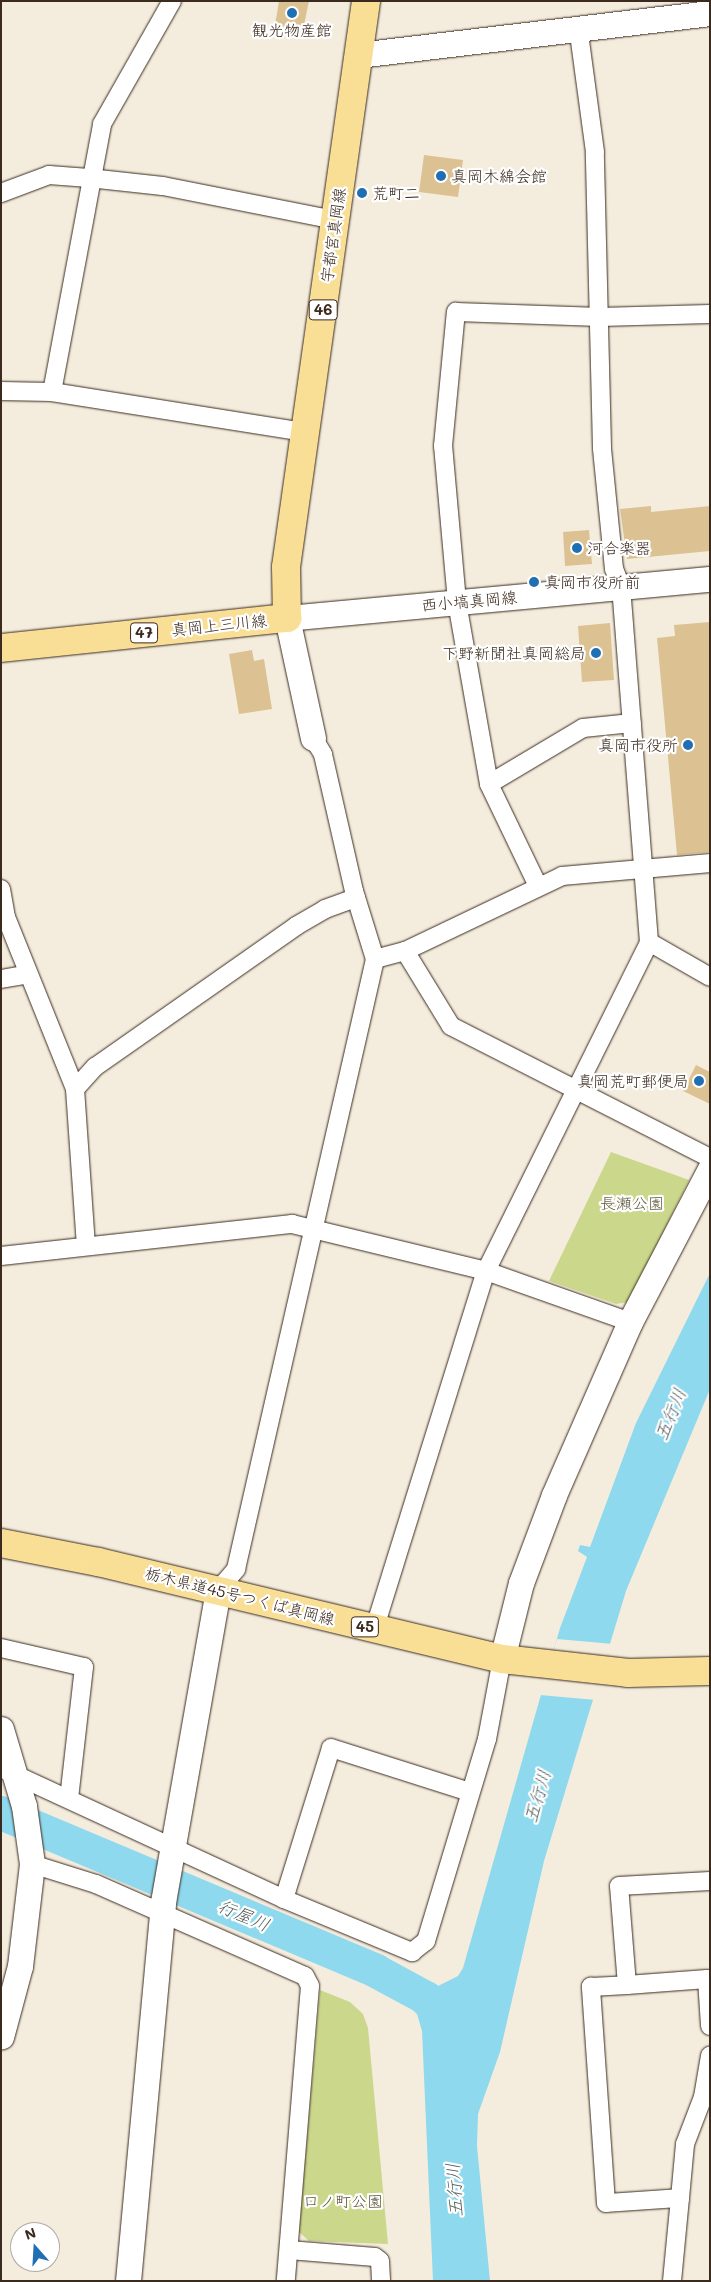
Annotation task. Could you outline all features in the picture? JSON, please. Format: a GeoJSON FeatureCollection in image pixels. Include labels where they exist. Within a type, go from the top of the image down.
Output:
{"type":"FeatureCollection","features":[{"type":"Feature","properties":{"kind":"main road","name":"宇都宮真岡線"},"geometry":{"type":"LineString","coordinates":[[287,618],[284,584],[366,1]]}},
{"type":"Feature","properties":{"kind":"main road","name":"真岡上三川線"},"geometry":{"type":"LineString","coordinates":[[1,648],[287,618]]}},
{"type":"Feature","properties":{"kind":"main road","name":"栃木県道45号つくば真岡線"},"geometry":{"type":"LineString","coordinates":[[1,1543],[218,1590],[374,1630],[508,1660],[628,1673],[710,1671]]}},
{"type":"Feature","properties":{"kind":"street"},"geometry":{"type":"LineString","coordinates":[[52,392],[89,178],[102,124],[172,2]]}},
{"type":"Feature","properties":{"kind":"street"},"geometry":{"type":"LineString","coordinates":[[358,55],[578,27],[710,13]]}},
{"type":"Feature","properties":{"kind":"street"},"geometry":{"type":"LineString","coordinates":[[374,1630],[486,1271],[649,942],[621,587],[614,569],[602,448],[600,317],[594,152],[578,27]]}},
{"type":"Feature","properties":{"kind":"street"},"geometry":{"type":"LineString","coordinates":[[1,192],[49,176],[89,178],[163,186],[335,220]]}},
{"type":"Feature","properties":{"kind":"street"},"geometry":{"type":"LineString","coordinates":[[538,886],[489,784],[457,602],[443,446],[456,312],[600,317],[710,314]]}},
{"type":"Feature","properties":{"kind":"street"},"geometry":{"type":"LineString","coordinates":[[1,391],[52,392],[305,432]]}},
{"type":"Feature","properties":{"kind":"street","name":"西小塙真岡線"},"geometry":{"type":"LineString","coordinates":[[287,618],[710,579]]}},
{"type":"Feature","properties":{"kind":"street"},"geometry":{"type":"LineString","coordinates":[[128,2281],[163,1907],[170,1853],[218,1590],[236,1569],[315,1230],[375,958],[356,898],[323,754],[313,738],[287,618]]}},
{"type":"Feature","properties":{"kind":"street"},"geometry":{"type":"LineString","coordinates":[[489,784],[583,728],[632,723]]}},
{"type":"Feature","properties":{"kind":"street"},"geometry":{"type":"LineString","coordinates":[[375,958],[405,951],[562,876],[710,864]]}},
{"type":"Feature","properties":{"kind":"street"},"geometry":{"type":"LineString","coordinates":[[1,889],[6,917],[75,1088],[86,1246]]}},
{"type":"Feature","properties":{"kind":"street"},"geometry":{"type":"LineString","coordinates":[[75,1088],[95,1067],[296,926],[325,909],[356,898]]}},
{"type":"Feature","properties":{"kind":"street"},"geometry":{"type":"LineString","coordinates":[[649,942],[710,977]]}},
{"type":"Feature","properties":{"kind":"street"},"geometry":{"type":"LineString","coordinates":[[405,951],[451,1026],[710,1158]]}},
{"type":"Feature","properties":{"kind":"street"},"geometry":{"type":"LineString","coordinates":[[1,979],[28,974]]}},
{"type":"Feature","properties":{"kind":"street"},"geometry":{"type":"LineString","coordinates":[[13,1779],[69,1798],[170,1853],[284,1899],[403,1951],[420,1948],[426,1941],[487,1739],[538,1536],[630,1322],[710,1169]]}},
{"type":"Feature","properties":{"kind":"street"},"geometry":{"type":"LineString","coordinates":[[1,1256],[229,1228],[292,1224],[486,1271],[630,1322]]}},
{"type":"Feature","properties":{"kind":"street"},"geometry":{"type":"LineString","coordinates":[[1,1648],[84,1667],[69,1798]]}},
{"type":"Feature","properties":{"kind":"street"},"geometry":{"type":"LineString","coordinates":[[1,1729],[32,1855],[20,1966],[1,2037]]}},
{"type":"Feature","properties":{"kind":"street"},"geometry":{"type":"LineString","coordinates":[[284,1899],[331,1748],[470,1792]]}},
{"type":"Feature","properties":{"kind":"street"},"geometry":{"type":"LineString","coordinates":[[32,1855],[96,1884],[163,1907],[305,1976],[310,1986],[286,2281]]}},
{"type":"Feature","properties":{"kind":"street"},"geometry":{"type":"LineString","coordinates":[[627,1985],[619,1886],[710,1881]]}},
{"type":"Feature","properties":{"kind":"street"},"geometry":{"type":"LineString","coordinates":[[680,2198],[606,2203],[591,1987],[707,1979],[710,2026]]}},
{"type":"Feature","properties":{"kind":"street"},"geometry":{"type":"LineString","coordinates":[[672,2281],[685,2144],[703,2097],[710,2056]]}},
{"type":"Feature","properties":{"kind":"street"},"geometry":{"type":"LineString","coordinates":[[289,2250],[375,2257],[380,2261],[381,2281]]}},
{"type":"Feature","properties":{"kind":"green space","name":"長瀬公園"},"geometry":{"type":"Polygon","coordinates":[[[611,1152],[689,1180],[628,1302],[616,1304],[549,1281],[611,1152]]]}},
{"type":"Feature","properties":{"kind":"green space","name":"口ノ町公園"},"geometry":{"type":"Polygon","coordinates":[[[320,1990],[350,2002],[363,2014],[368,2028],[388,2244],[309,2241],[299,2232],[320,1990]]]}},
{"type":"Feature","properties":{"kind":"water","name":"五行川"},"geometry":{"type":"Polygon","coordinates":[[[710,1273],[710,1389],[626,1591],[544,1861],[500,2052],[478,2114],[477,2146],[490,2281],[433,2281],[422,2031],[417,2014],[407,2004],[417,1984],[438,1986],[458,1976],[463,1968],[560,1628],[587,1557],[578,1551],[580,1545],[590,1547],[636,1423],[710,1273]]]}},
{"type":"Feature","properties":{"kind":"pier"},"geometry":{"type":"Polygon","coordinates":[[[557,1639],[613,1644],[596,1700],[540,1695],[557,1639]]]}},
{"type":"Feature","properties":{"kind":"building","name":"観光物産館"},"geometry":{"type":"Polygon","coordinates":[[[279,1],[309,1],[303,30],[275,25],[279,1]]]}},
{"type":"Feature","properties":{"kind":"building","name":"真岡木綿会館"},"geometry":{"type":"Polygon","coordinates":[[[424,155],[463,160],[458,197],[419,192],[424,155]]]}},
{"type":"Feature","properties":{"kind":"building"},"geometry":{"type":"Polygon","coordinates":[[[651,506],[651,512],[710,506],[710,551],[627,559],[620,509],[651,506]]]}},
{"type":"Feature","properties":{"kind":"building","name":"河合楽器"},"geometry":{"type":"Polygon","coordinates":[[[589,530],[592,564],[565,566],[563,532],[589,530]]]}},
{"type":"Feature","properties":{"kind":"building","name":"真岡市役所"},"geometry":{"type":"Polygon","coordinates":[[[710,622],[710,852],[677,855],[657,638],[675,636],[674,625],[710,622]]]}},
{"type":"Feature","properties":{"kind":"building","name":"下野新聞社真岡総局"},"geometry":{"type":"Polygon","coordinates":[[[610,623],[614,680],[582,682],[578,626],[610,623]]]}},
{"type":"Feature","properties":{"kind":"building"},"geometry":{"type":"Polygon","coordinates":[[[252,650],[254,661],[264,659],[272,709],[239,714],[229,654],[252,650]]]}},
{"type":"Feature","properties":{"kind":"building","name":"真岡荒町郵便局"},"geometry":{"type":"Polygon","coordinates":[[[696,1065],[710,1072],[710,1104],[683,1091],[696,1065]]]}},
{"type":"Feature","properties":{"kind":"waterway","name":"行屋川"},"geometry":{"type":"LineString","coordinates":[[1,1813],[376,1971],[426,1998],[448,2020]]}},
{"type":"Feature","properties":{"kind":"place","name":"観光物産館"},"geometry":{"type":"Point","coordinates":[292,13]}},
{"type":"Feature","properties":{"kind":"place","name":"真岡木綿会館"},"geometry":{"type":"Point","coordinates":[441,176]}},
{"type":"Feature","properties":{"kind":"place","name":"荒町二"},"geometry":{"type":"Point","coordinates":[362,193]}},
{"type":"Feature","properties":{"kind":"place","name":"河合楽器"},"geometry":{"type":"Point","coordinates":[577,548]}},
{"type":"Feature","properties":{"kind":"place","name":"真岡市役所前"},"geometry":{"type":"Point","coordinates":[534,582]}},
{"type":"Feature","properties":{"kind":"place","name":"下野新聞社真岡総局"},"geometry":{"type":"Point","coordinates":[596,653]}},
{"type":"Feature","properties":{"kind":"place","name":"真岡市役所"},"geometry":{"type":"Point","coordinates":[688,745]}},
{"type":"Feature","properties":{"kind":"place","name":"真岡荒町郵便局"},"geometry":{"type":"Point","coordinates":[699,1081]}}]}
